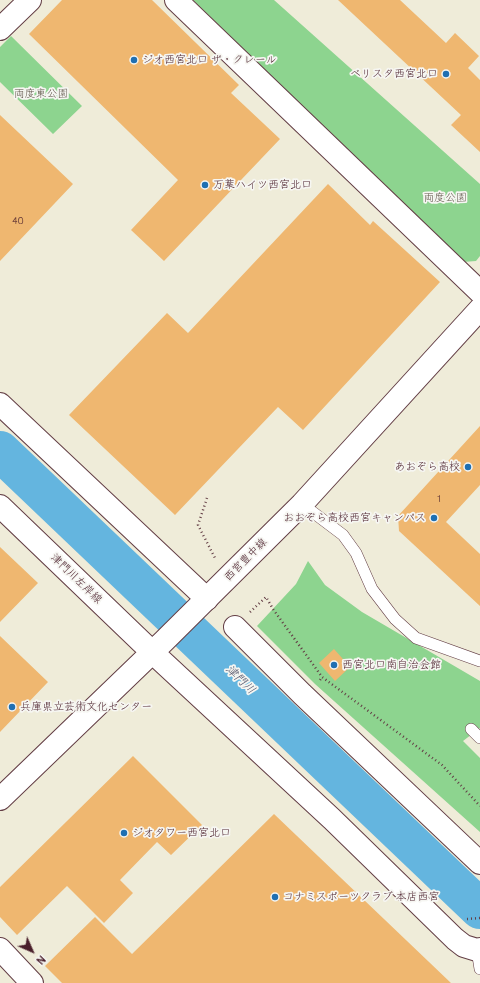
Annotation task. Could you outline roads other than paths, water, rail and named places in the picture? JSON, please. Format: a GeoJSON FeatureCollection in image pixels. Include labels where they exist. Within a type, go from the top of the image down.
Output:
{"type":"FeatureCollection","features":[{"type":"Feature","properties":{"kind":"street"},"geometry":{"type":"LineString","coordinates":[[0,29],[30,0]]}},
{"type":"Feature","properties":{"kind":"street"},"geometry":{"type":"LineString","coordinates":[[176,0],[480,292]]}},
{"type":"Feature","properties":{"kind":"street","name":"西宮豊中線"},"geometry":{"type":"LineString","coordinates":[[0,799],[158,647],[302,504],[480,309]]}},
{"type":"Feature","properties":{"kind":"street"},"geometry":{"type":"LineString","coordinates":[[0,404],[202,603]]}},
{"type":"Feature","properties":{"kind":"street","name":"津門川左岸線"},"geometry":{"type":"LineString","coordinates":[[0,506],[158,647],[455,939],[479,956]]}},
{"type":"Feature","properties":{"kind":"street"},"geometry":{"type":"LineString","coordinates":[[235,627],[302,694],[480,863]]}},
{"type":"Feature","properties":{"kind":"street"},"geometry":{"type":"LineString","coordinates":[[0,949],[32,983]]}},
{"type":"Feature","properties":{"kind":"lane"},"geometry":{"type":"LineString","coordinates":[[302,504],[343,535],[356,553],[372,589],[395,619],[416,638],[480,661]]}},
{"type":"Feature","properties":{"kind":"lane"},"geometry":{"type":"LineString","coordinates":[[471,729],[480,738]]}},
{"type":"Feature","properties":{"kind":"waterway","name":"津門川"},"geometry":{"type":"LineString","coordinates":[[0,451],[480,909]]}},
{"type":"Feature","properties":{"kind":"place","name":"ジオ西宮北口 ザ・クレール"},"geometry":{"type":"Point","coordinates":[134,60]}},
{"type":"Feature","properties":{"kind":"place","name":"ベリスタ西宮北口"},"geometry":{"type":"Point","coordinates":[446,74]}},
{"type":"Feature","properties":{"kind":"place","name":"万葉ハイツ西宮北口"},"geometry":{"type":"Point","coordinates":[205,185]}},
{"type":"Feature","properties":{"kind":"place","name":"あおぞら高校"},"geometry":{"type":"Point","coordinates":[468,467]}},
{"type":"Feature","properties":{"kind":"place","name":"おおぞら高校西宮キャンパス"},"geometry":{"type":"Point","coordinates":[434,518]}},
{"type":"Feature","properties":{"kind":"place","name":"西宮北口南自治会館"},"geometry":{"type":"Point","coordinates":[334,665]}},
{"type":"Feature","properties":{"kind":"place","name":"兵庫県立芸術文化センター"},"geometry":{"type":"Point","coordinates":[12,707]}},
{"type":"Feature","properties":{"kind":"place","name":"ジオタワー西宮北口"},"geometry":{"type":"Point","coordinates":[124,833]}},
{"type":"Feature","properties":{"kind":"place","name":"コナミスポーツクラブ 本店西宮"},"geometry":{"type":"Point","coordinates":[275,897]}},
{"type":"Feature","properties":{"kind":"park label","name":"両度東公園"},"geometry":{"type":"Point","coordinates":[41,94]}},
{"type":"Feature","properties":{"kind":"park label","name":"両度公園"},"geometry":{"type":"Point","coordinates":[445,198]}}]}
